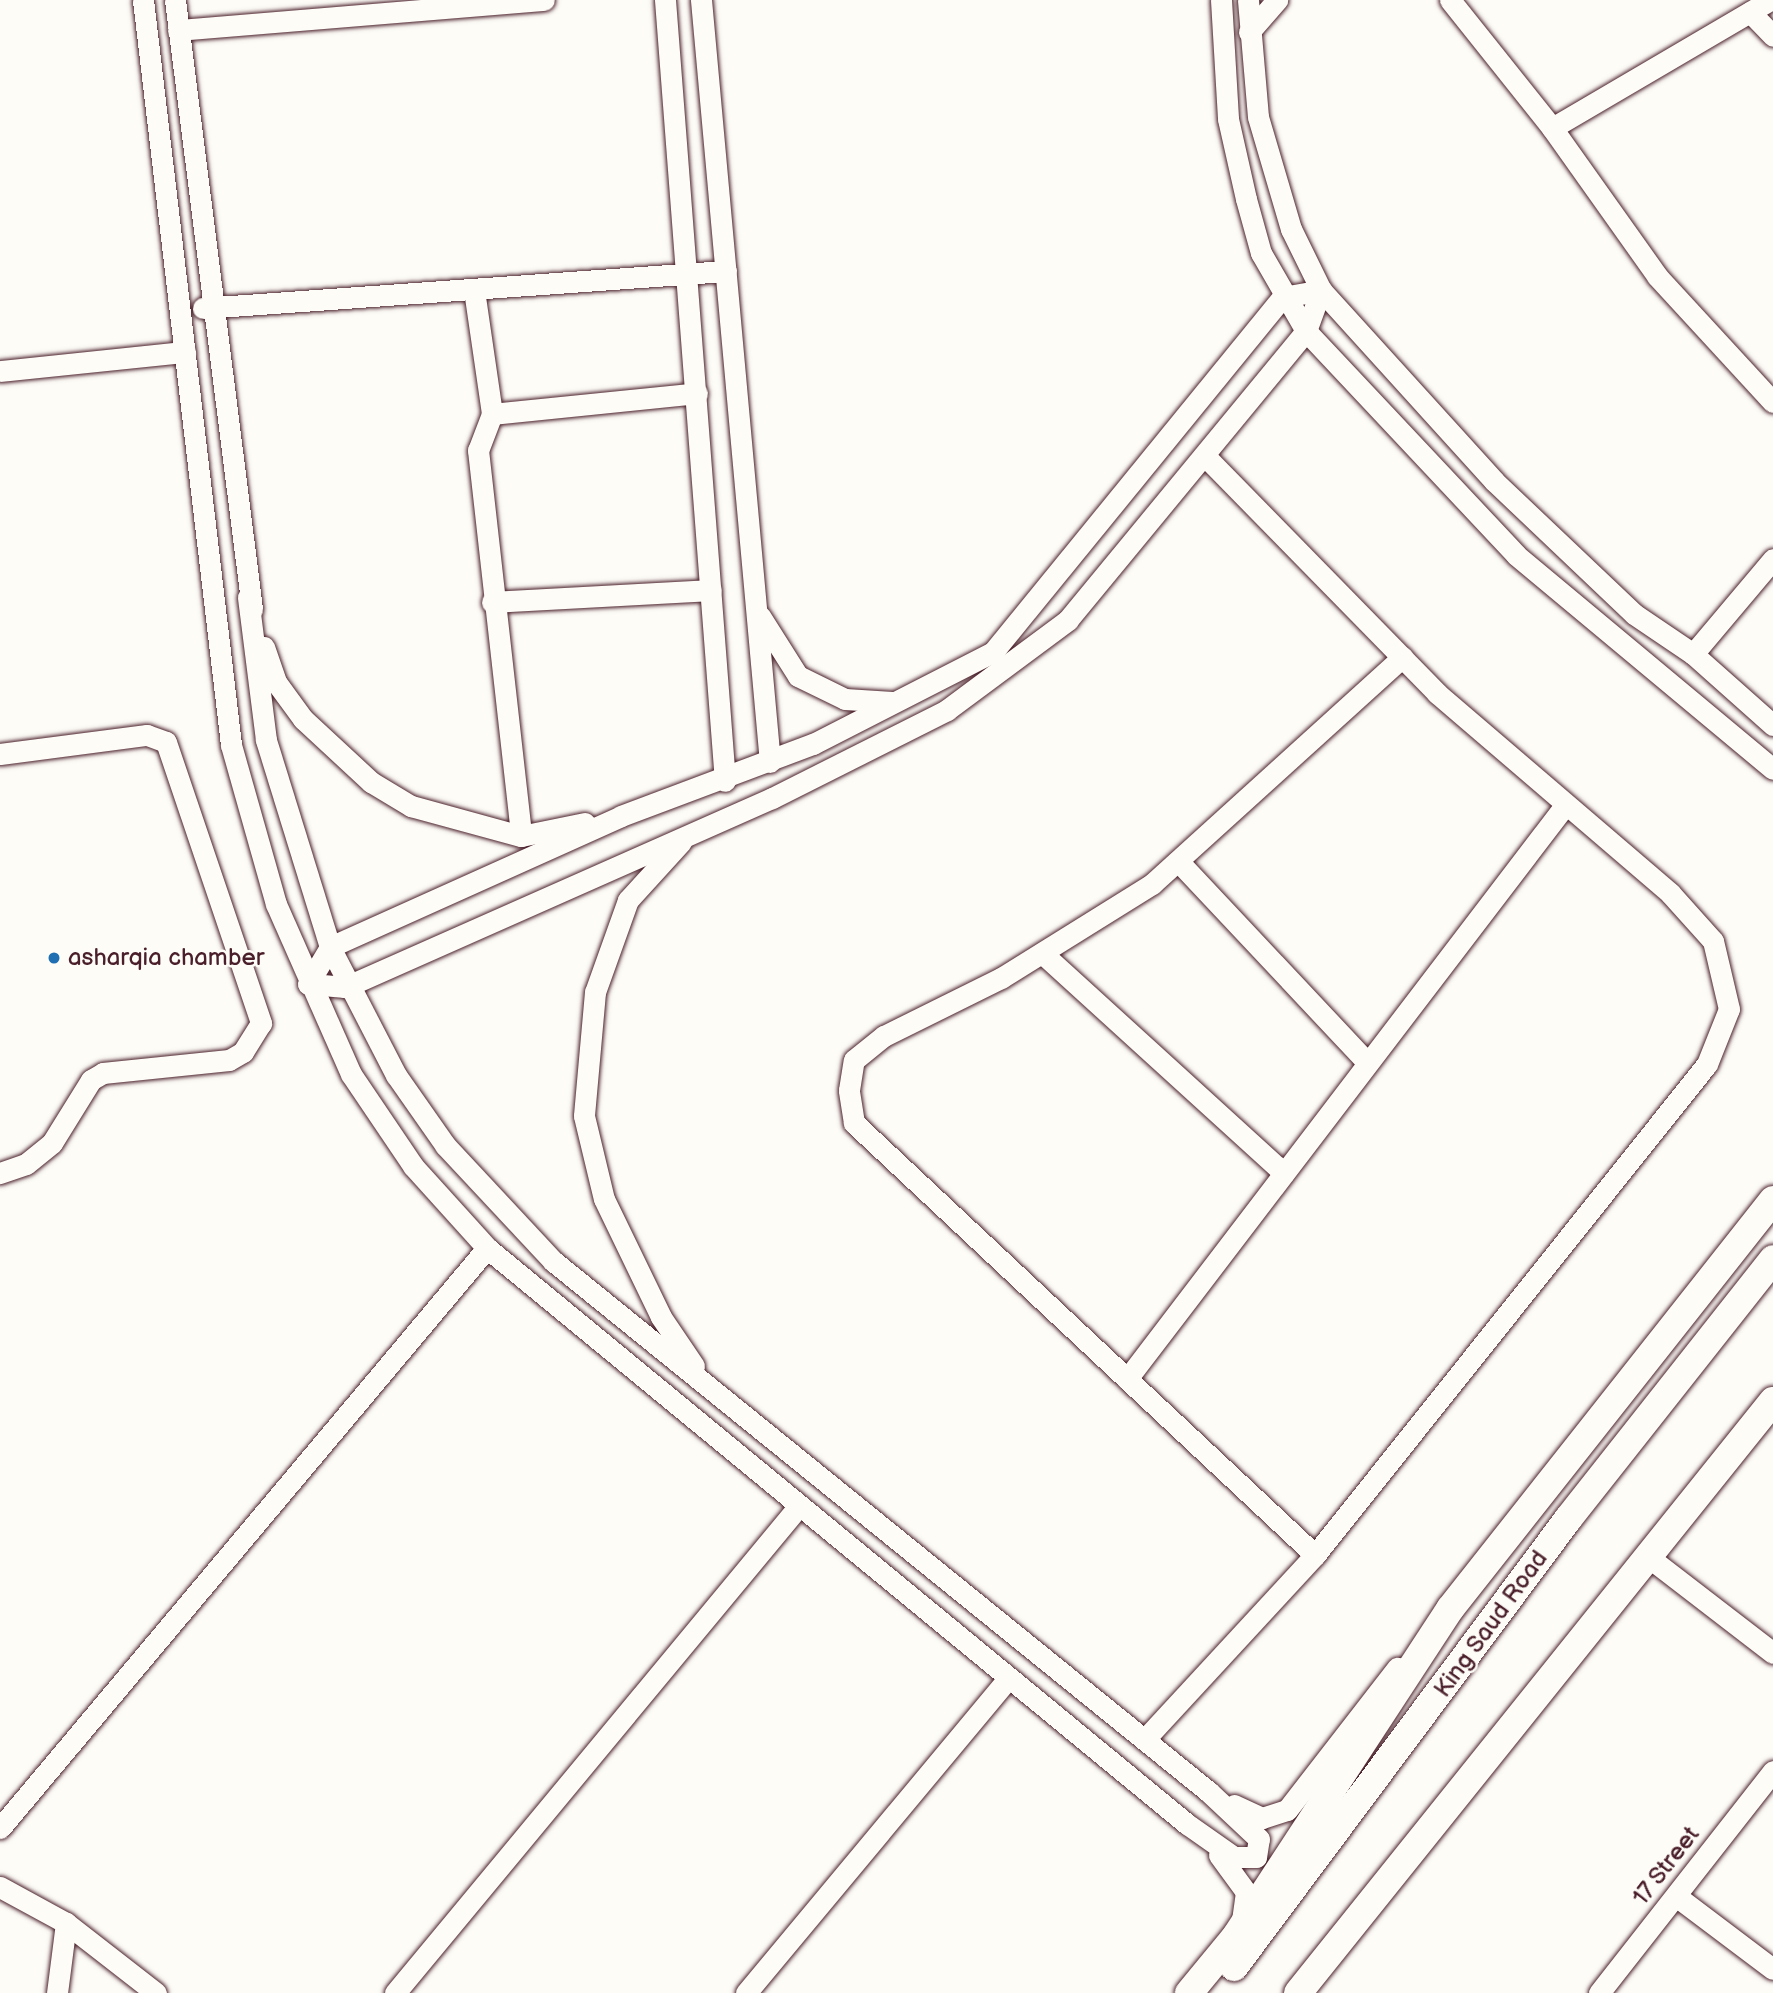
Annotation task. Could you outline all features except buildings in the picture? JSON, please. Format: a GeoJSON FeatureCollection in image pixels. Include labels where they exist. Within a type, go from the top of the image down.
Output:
{"type":"FeatureCollection","features":[{"type":"Feature","properties":{"kind":"main road"},"geometry":{"type":"LineString","coordinates":[[1189,1993],[1236,1936],[1450,1609],[1773,1200]]}},
{"type":"Feature","properties":{"kind":"main road","name":"King Saud Road"},"geometry":{"type":"LineString","coordinates":[[1213,1993],[1568,1519],[1773,1259]]}},
{"type":"Feature","properties":{"kind":"main road"},"geometry":{"type":"LineString","coordinates":[[1298,1993],[1651,1559],[1773,1401]]}},
{"type":"Feature","properties":{"kind":"street"},"geometry":{"type":"LineString","coordinates":[[143,0],[183,309],[185,352],[231,745],[276,904],[308,984],[351,1074],[413,1166],[487,1248],[798,1507],[1187,1824],[1234,1857],[1256,1857],[1259,1839],[1146,1738],[552,1261],[494,1203],[396,1075],[345,987],[330,947],[266,740],[216,308],[175,0]]}},
{"type":"Feature","properties":{"kind":"street"},"geometry":{"type":"LineString","coordinates":[[178,30],[544,0]]}},
{"type":"Feature","properties":{"kind":"street"},"geometry":{"type":"LineString","coordinates":[[665,0],[725,781]]}},
{"type":"Feature","properties":{"kind":"street"},"geometry":{"type":"LineString","coordinates":[[701,0],[770,762]]}},
{"type":"Feature","properties":{"kind":"street"},"geometry":{"type":"LineString","coordinates":[[1221,0],[1228,119],[1261,253],[1283,297],[1306,331],[1516,555],[1773,769]]}},
{"type":"Feature","properties":{"kind":"street"},"geometry":{"type":"LineString","coordinates":[[1248,0],[1258,117],[1291,229],[1321,290],[1494,481],[1634,614],[1693,654],[1773,725]]}},
{"type":"Feature","properties":{"kind":"street"},"geometry":{"type":"LineString","coordinates":[[1250,32],[1277,0]]}},
{"type":"Feature","properties":{"kind":"street"},"geometry":{"type":"LineString","coordinates":[[1450,0],[1552,128],[1657,276],[1773,402]]}},
{"type":"Feature","properties":{"kind":"street"},"geometry":{"type":"LineString","coordinates":[[1552,128],[1770,0]]}},
{"type":"Feature","properties":{"kind":"street"},"geometry":{"type":"LineString","coordinates":[[1750,12],[1773,36]]}},
{"type":"Feature","properties":{"kind":"street"},"geometry":{"type":"LineString","coordinates":[[183,309],[726,271]]}},
{"type":"Feature","properties":{"kind":"street"},"geometry":{"type":"LineString","coordinates":[[474,290],[492,414],[478,450],[492,602],[521,836]]}},
{"type":"Feature","properties":{"kind":"street"},"geometry":{"type":"LineString","coordinates":[[308,984],[330,947],[621,816],[725,781],[770,762],[993,652],[1283,297],[1321,290]]}},
{"type":"Feature","properties":{"kind":"street"},"geometry":{"type":"LineString","coordinates":[[308,984],[345,987],[687,836],[947,710],[1068,620],[1208,458],[1306,331],[1321,290]]}},
{"type":"Feature","properties":{"kind":"street"},"geometry":{"type":"LineString","coordinates":[[0,371],[185,352]]}},
{"type":"Feature","properties":{"kind":"street"},"geometry":{"type":"LineString","coordinates":[[492,414],[696,393]]}},
{"type":"Feature","properties":{"kind":"street"},"geometry":{"type":"LineString","coordinates":[[1146,1738],[1315,1555],[1707,1064],[1729,1009],[1713,941],[1670,893],[1402,657],[1208,458]]}},
{"type":"Feature","properties":{"kind":"street"},"geometry":{"type":"LineString","coordinates":[[1693,654],[1773,559]]}},
{"type":"Feature","properties":{"kind":"street"},"geometry":{"type":"LineString","coordinates":[[492,602],[711,590]]}},
{"type":"Feature","properties":{"kind":"street"},"geometry":{"type":"LineString","coordinates":[[248,597],[276,682],[338,755],[411,806],[521,836],[621,816]]}},
{"type":"Feature","properties":{"kind":"street"},"geometry":{"type":"LineString","coordinates":[[756,610],[798,676],[845,699],[894,703]]}},
{"type":"Feature","properties":{"kind":"street"},"geometry":{"type":"LineString","coordinates":[[1315,1555],[855,1124],[853,1060],[884,1036],[1042,953],[1178,861],[1402,657]]}},
{"type":"Feature","properties":{"kind":"street"},"geometry":{"type":"LineString","coordinates":[[0,754],[147,735],[166,742],[261,1023],[243,1052],[229,1060],[103,1073],[91,1080],[52,1143],[26,1164],[0,1173]]}},
{"type":"Feature","properties":{"kind":"street"},"geometry":{"type":"LineString","coordinates":[[1126,1379],[1566,804]]}},
{"type":"Feature","properties":{"kind":"street"},"geometry":{"type":"LineString","coordinates":[[687,836],[628,900],[595,992],[584,1116],[604,1199],[661,1317],[706,1386]]}},
{"type":"Feature","properties":{"kind":"street"},"geometry":{"type":"LineString","coordinates":[[1178,861],[1368,1063]]}},
{"type":"Feature","properties":{"kind":"street"},"geometry":{"type":"LineString","coordinates":[[1042,953],[1284,1173]]}},
{"type":"Feature","properties":{"kind":"street"},"geometry":{"type":"LineString","coordinates":[[0,1828],[487,1248]]}},
{"type":"Feature","properties":{"kind":"street"},"geometry":{"type":"LineString","coordinates":[[395,1993],[798,1507]]}},
{"type":"Feature","properties":{"kind":"street"},"geometry":{"type":"LineString","coordinates":[[1651,1559],[1773,1653]]}},
{"type":"Feature","properties":{"kind":"street"},"geometry":{"type":"LineString","coordinates":[[1209,1792],[1262,1818],[1287,1810],[1450,1609]]}},
{"type":"Feature","properties":{"kind":"street"},"geometry":{"type":"LineString","coordinates":[[746,1993],[1008,1678]]}},
{"type":"Feature","properties":{"kind":"street","name":"17 Street"},"geometry":{"type":"LineString","coordinates":[[1599,1993],[1773,1771]]}},
{"type":"Feature","properties":{"kind":"street"},"geometry":{"type":"LineString","coordinates":[[1187,1824],[1237,1872],[1246,1892],[1236,1936]]}},
{"type":"Feature","properties":{"kind":"street"},"geometry":{"type":"LineString","coordinates":[[0,1887],[66,1923],[156,1993]]}},
{"type":"Feature","properties":{"kind":"street"},"geometry":{"type":"LineString","coordinates":[[1676,1896],[1773,1969]]}},
{"type":"Feature","properties":{"kind":"street"},"geometry":{"type":"LineString","coordinates":[[57,1993],[66,1923]]}},
{"type":"Feature","properties":{"kind":"place","name":"asharqia chamber"},"geometry":{"type":"Point","coordinates":[54,958]}}]}
